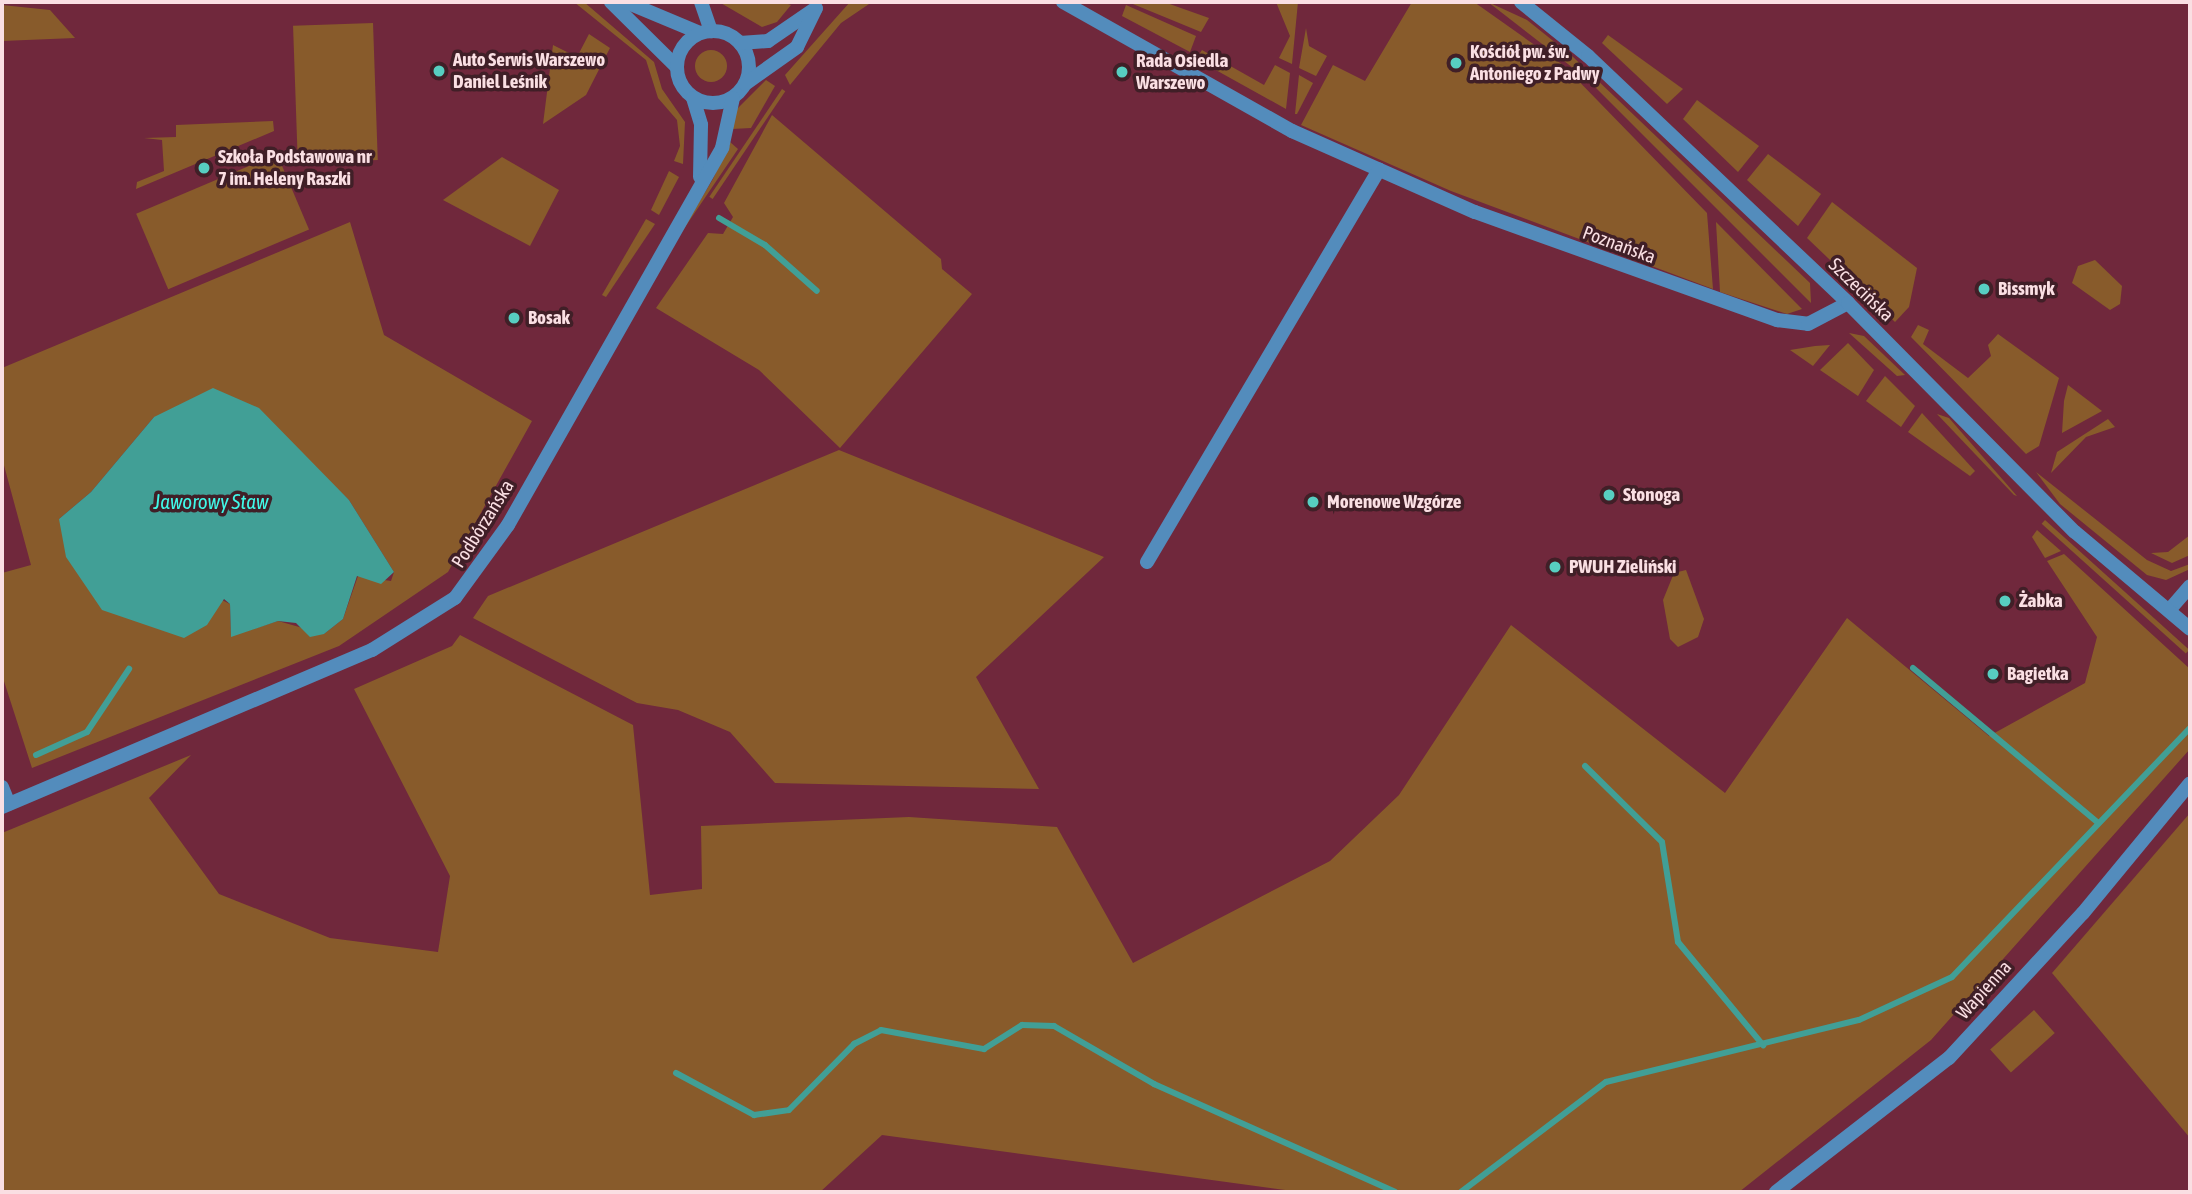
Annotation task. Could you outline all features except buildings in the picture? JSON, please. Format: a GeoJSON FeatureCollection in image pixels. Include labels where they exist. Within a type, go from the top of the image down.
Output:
{"type":"FeatureCollection","features":[{"type":"Feature","properties":{"kind":"street"},"geometry":{"type":"LineString","coordinates":[[611,2],[676,66],[693,98],[709,104],[733,98],[745,84],[797,47],[819,5]]}},
{"type":"Feature","properties":{"kind":"street"},"geometry":{"type":"LineString","coordinates":[[626,2],[740,43],[768,41],[819,5]]}},
{"type":"Feature","properties":{"kind":"street"},"geometry":{"type":"LineString","coordinates":[[701,2],[705,32]]}},
{"type":"Feature","properties":{"kind":"street","name":"Poznańska"},"geometry":{"type":"LineString","coordinates":[[1063,2],[1292,131],[1526,231],[1777,320],[1808,324],[1848,303]]}},
{"type":"Feature","properties":{"kind":"street","name":"Szczecińska"},"geometry":{"type":"LineString","coordinates":[[1521,2],[1581,49],[1848,303],[2075,532],[2171,608],[2190,629]]}},
{"type":"Feature","properties":{"kind":"street"},"geometry":{"type":"LineString","coordinates":[[676,66],[683,46],[705,32]]}},
{"type":"Feature","properties":{"kind":"street"},"geometry":{"type":"LineString","coordinates":[[740,43],[749,63],[745,84]]}},
{"type":"Feature","properties":{"kind":"street","name":"Podbórzańska"},"geometry":{"type":"LineString","coordinates":[[693,98],[701,125],[700,177]]}},
{"type":"Feature","properties":{"kind":"street","name":"Podbórzańska"},"geometry":{"type":"LineString","coordinates":[[5,805],[372,650],[455,598],[508,526],[700,177],[722,148],[733,98]]}},
{"type":"Feature","properties":{"kind":"street"},"geometry":{"type":"LineString","coordinates":[[1147,562],[1379,170]]}},
{"type":"Feature","properties":{"kind":"street"},"geometry":{"type":"LineString","coordinates":[[2171,608],[2190,586]]}},
{"type":"Feature","properties":{"kind":"street","name":"Szczecińska"},"geometry":{"type":"LineString","coordinates":[[2171,608],[2190,617]]}},
{"type":"Feature","properties":{"kind":"street","name":"Wapienna"},"geometry":{"type":"LineString","coordinates":[[1776,1192],[1949,1058],[2082,914],[2190,783]]}},
{"type":"Feature","properties":{"kind":"street"},"geometry":{"type":"LineString","coordinates":[[2,787],[5,805]]}},
{"type":"Feature","properties":{"kind":"shaded area"},"geometry":{"type":"Polygon","coordinates":[[[574,2],[584,2],[654,62],[662,89],[685,122],[683,164],[674,161],[680,146],[677,120],[658,98],[646,60],[574,2]]]}},
{"type":"Feature","properties":{"kind":"shaded area"},"geometry":{"type":"Polygon","coordinates":[[[719,2],[782,2],[791,5],[777,22],[762,27],[719,2]]]}},
{"type":"Feature","properties":{"kind":"shaded area"},"geometry":{"type":"Polygon","coordinates":[[[850,2],[872,2],[841,23],[790,85],[785,75],[850,2]]]}},
{"type":"Feature","properties":{"kind":"shaded area"},"geometry":{"type":"Polygon","coordinates":[[[1128,2],[1164,2],[1209,18],[1201,32],[1128,2]]]}},
{"type":"Feature","properties":{"kind":"shaded area"},"geometry":{"type":"Polygon","coordinates":[[[1276,2],[1298,2],[1292,64],[1279,58],[1290,36],[1276,2]]]}},
{"type":"Feature","properties":{"kind":"shaded area"},"geometry":{"type":"Polygon","coordinates":[[[1412,2],[1474,2],[1563,65],[1707,213],[1713,289],[1451,191],[1301,125],[1333,65],[1365,81],[1412,2]]]}},
{"type":"Feature","properties":{"kind":"shaded area"},"geometry":{"type":"Polygon","coordinates":[[[1488,2],[1527,20],[1572,56],[1810,283],[1811,303],[1586,78],[1488,2]]]}},
{"type":"Feature","properties":{"kind":"shaded area"},"geometry":{"type":"Polygon","coordinates":[[[2,5],[50,10],[75,38],[2,41],[2,5]]]}},
{"type":"Feature","properties":{"kind":"shaded area"},"geometry":{"type":"Polygon","coordinates":[[[1126,5],[1196,36],[1190,52],[1122,16],[1126,5]]]}},
{"type":"Feature","properties":{"kind":"shaded area"},"geometry":{"type":"Polygon","coordinates":[[[373,23],[378,160],[298,163],[293,26],[373,23]]]}},
{"type":"Feature","properties":{"kind":"shaded area"},"geometry":{"type":"Polygon","coordinates":[[[1306,28],[1309,46],[1327,56],[1316,76],[1299,68],[1306,28]]]}},
{"type":"Feature","properties":{"kind":"shaded area"},"geometry":{"type":"Polygon","coordinates":[[[589,34],[610,48],[586,95],[543,124],[553,45],[577,57],[589,34]]]}},
{"type":"Feature","properties":{"kind":"shaded area"},"geometry":{"type":"Polygon","coordinates":[[[1608,35],[1683,89],[1667,104],[1602,43],[1608,35]]]}},
{"type":"Feature","properties":{"kind":"shaded area"},"geometry":{"type":"Polygon","coordinates":[[[711,50],[722,55],[727,66],[722,77],[711,82],[700,77],[695,66],[700,55],[711,50]]]}},
{"type":"Feature","properties":{"kind":"shaded area"},"geometry":{"type":"Polygon","coordinates":[[[1202,50],[1264,85],[1275,65],[1290,73],[1286,109],[1196,59],[1202,50]]]}},
{"type":"Feature","properties":{"kind":"shaded area"},"geometry":{"type":"Polygon","coordinates":[[[1299,75],[1313,83],[1295,114],[1299,75]]]}},
{"type":"Feature","properties":{"kind":"shaded area"},"geometry":{"type":"Polygon","coordinates":[[[766,80],[775,86],[751,128],[732,129],[737,109],[766,80]]]}},
{"type":"Feature","properties":{"kind":"shaded area"},"geometry":{"type":"Polygon","coordinates":[[[782,89],[785,91],[713,199],[709,197],[782,89]]]}},
{"type":"Feature","properties":{"kind":"shaded area"},"geometry":{"type":"Polygon","coordinates":[[[1697,100],[1759,146],[1738,172],[1683,119],[1697,100]]]}},
{"type":"Feature","properties":{"kind":"shaded area"},"geometry":{"type":"Polygon","coordinates":[[[772,115],[941,259],[942,269],[972,294],[840,448],[759,370],[656,308],[708,233],[723,234],[733,217],[724,203],[772,115]]]}},
{"type":"Feature","properties":{"kind":"shaded area"},"geometry":{"type":"Polygon","coordinates":[[[273,121],[274,131],[136,189],[137,182],[164,171],[162,140],[144,138],[176,137],[176,125],[273,121]]]}},
{"type":"Feature","properties":{"kind":"shaded area"},"geometry":{"type":"Polygon","coordinates":[[[730,142],[738,149],[677,239],[713,179],[730,142]]]}},
{"type":"Feature","properties":{"kind":"shaded area"},"geometry":{"type":"Polygon","coordinates":[[[277,154],[309,229],[168,289],[136,214],[277,154]]]}},
{"type":"Feature","properties":{"kind":"shaded area"},"geometry":{"type":"Polygon","coordinates":[[[1768,154],[1821,194],[1798,226],[1747,180],[1768,154]]]}},
{"type":"Feature","properties":{"kind":"shaded area"},"geometry":{"type":"Polygon","coordinates":[[[502,157],[559,190],[530,246],[443,200],[502,157]]]}},
{"type":"Feature","properties":{"kind":"shaded area"},"geometry":{"type":"Polygon","coordinates":[[[669,171],[679,177],[659,215],[651,210],[669,171]]]}},
{"type":"Feature","properties":{"kind":"shaded area"},"geometry":{"type":"Polygon","coordinates":[[[1832,202],[1917,268],[1909,307],[1895,322],[1807,238],[1832,202]]]}},
{"type":"Feature","properties":{"kind":"shaded area"},"geometry":{"type":"Polygon","coordinates":[[[646,219],[655,224],[606,297],[602,295],[646,219]]]}},
{"type":"Feature","properties":{"kind":"shaded area"},"geometry":{"type":"Polygon","coordinates":[[[350,222],[384,335],[532,421],[448,572],[339,646],[32,768],[2,675],[2,573],[31,565],[2,458],[2,368],[350,222]],[[154,417],[91,492],[59,519],[230,604],[231,636],[278,621],[324,634],[343,619],[358,576],[391,581],[394,572],[349,500],[307,460],[154,417]]]}},
{"type":"Feature","properties":{"kind":"shaded area"},"geometry":{"type":"Polygon","coordinates":[[[1716,222],[1802,309],[1787,314],[1720,292],[1716,222]]]}},
{"type":"Feature","properties":{"kind":"shaded area"},"geometry":{"type":"Polygon","coordinates":[[[2095,260],[2122,286],[2120,304],[2110,310],[2072,283],[2078,266],[2095,260]]]}},
{"type":"Feature","properties":{"kind":"shaded area"},"geometry":{"type":"Polygon","coordinates":[[[1918,325],[1929,330],[1923,344],[1968,378],[1991,356],[1988,345],[1998,334],[2059,378],[2039,446],[2026,454],[1911,337],[1918,325]]]}},
{"type":"Feature","properties":{"kind":"shaded area"},"geometry":{"type":"Polygon","coordinates":[[[1849,333],[1864,336],[1905,375],[1897,376],[1849,333]]]}},
{"type":"Feature","properties":{"kind":"shaded area"},"geometry":{"type":"Polygon","coordinates":[[[1848,343],[1874,370],[1858,396],[1820,370],[1848,343]]]}},
{"type":"Feature","properties":{"kind":"shaded area"},"geometry":{"type":"Polygon","coordinates":[[[1830,345],[1813,366],[1790,350],[1815,346],[1830,345]]]}},
{"type":"Feature","properties":{"kind":"shaded area"},"geometry":{"type":"Polygon","coordinates":[[[1885,376],[1915,406],[1901,427],[1866,401],[1885,376]]]}},
{"type":"Feature","properties":{"kind":"shaded area"},"geometry":{"type":"Polygon","coordinates":[[[2068,385],[2102,411],[2062,433],[2064,401],[2068,385]]]}},
{"type":"Feature","properties":{"kind":"shaded area"},"geometry":{"type":"Polygon","coordinates":[[[1922,413],[1975,471],[1970,476],[1908,432],[1922,413]]]}},
{"type":"Feature","properties":{"kind":"shaded area"},"geometry":{"type":"Polygon","coordinates":[[[1937,414],[1949,418],[2017,496],[2014,495],[1937,414]]]}},
{"type":"Feature","properties":{"kind":"shaded area"},"geometry":{"type":"Polygon","coordinates":[[[2108,419],[2115,427],[2086,437],[2051,473],[2057,452],[2108,419]]]}},
{"type":"Feature","properties":{"kind":"shaded area"},"geometry":{"type":"Polygon","coordinates":[[[839,450],[1104,557],[976,677],[1039,789],[775,783],[730,732],[678,710],[637,703],[473,618],[488,596],[839,450]]]}},
{"type":"Feature","properties":{"kind":"shaded area"},"geometry":{"type":"Polygon","coordinates":[[[2036,472],[2147,560],[2171,571],[2190,564],[2190,569],[2166,580],[2147,575],[2060,504],[2036,472]]]}},
{"type":"Feature","properties":{"kind":"shaded area"},"geometry":{"type":"Polygon","coordinates":[[[2045,520],[2189,650],[2186,654],[2042,524],[2045,520]]]}},
{"type":"Feature","properties":{"kind":"shaded area"},"geometry":{"type":"Polygon","coordinates":[[[2037,530],[2061,551],[2045,558],[2032,537],[2037,530]]]}},
{"type":"Feature","properties":{"kind":"shaded area"},"geometry":{"type":"Polygon","coordinates":[[[2190,535],[2190,555],[2172,563],[2151,553],[2168,552],[2190,535]]]}},
{"type":"Feature","properties":{"kind":"shaded area"},"geometry":{"type":"Polygon","coordinates":[[[2064,554],[2190,669],[2190,749],[1931,1040],[1739,1192],[1300,1192],[882,1135],[820,1192],[2,1192],[2,833],[191,755],[149,798],[219,894],[330,938],[438,952],[450,876],[354,689],[452,646],[460,635],[633,725],[650,895],[702,889],[701,826],[909,817],[1057,827],[1133,963],[1330,861],[1399,795],[1511,625],[1725,793],[1847,618],[1989,736],[2085,683],[2097,637],[2047,561],[2064,554]]]}},
{"type":"Feature","properties":{"kind":"shaded area"},"geometry":{"type":"Polygon","coordinates":[[[1686,570],[1704,619],[1698,637],[1678,647],[1670,639],[1663,600],[1674,573],[1686,570]]]}},
{"type":"Feature","properties":{"kind":"shaded area"},"geometry":{"type":"Polygon","coordinates":[[[2190,813],[2190,1138],[2052,973],[2190,813]]]}},
{"type":"Feature","properties":{"kind":"shaded area"},"geometry":{"type":"Polygon","coordinates":[[[2034,1010],[2055,1033],[2011,1073],[1990,1049],[2034,1010]]]}},
{"type":"Feature","properties":{"kind":"water","name":"Jaworowy Staw"},"geometry":{"type":"Polygon","coordinates":[[[213,388],[259,408],[349,500],[394,572],[381,584],[357,576],[343,619],[324,634],[310,637],[296,623],[278,621],[231,637],[230,604],[224,599],[207,625],[184,638],[102,610],[66,557],[59,519],[91,492],[154,417],[213,388]]]}},
{"type":"Feature","properties":{"kind":"waterway"},"geometry":{"type":"LineString","coordinates":[[719,218],[765,245],[817,291]]}},
{"type":"Feature","properties":{"kind":"waterway"},"geometry":{"type":"LineString","coordinates":[[1913,668],[2097,822]]}},
{"type":"Feature","properties":{"kind":"waterway"},"geometry":{"type":"LineString","coordinates":[[36,755],[87,732],[129,669]]}},
{"type":"Feature","properties":{"kind":"waterway"},"geometry":{"type":"LineString","coordinates":[[1461,1192],[1606,1082],[1859,1020],[1952,977],[2190,728]]}},
{"type":"Feature","properties":{"kind":"waterway"},"geometry":{"type":"LineString","coordinates":[[1585,766],[1662,842],[1678,942],[1763,1045]]}},
{"type":"Feature","properties":{"kind":"waterway"},"geometry":{"type":"LineString","coordinates":[[676,1073],[754,1115],[789,1110],[854,1044],[881,1030],[984,1049],[1022,1025],[1054,1026],[1154,1084],[1395,1192]]}},
{"type":"Feature","properties":{"kind":"place","name":"Kościół pw. św. Antoniego z Padwy"},"geometry":{"type":"Point","coordinates":[1456,63]}},
{"type":"Feature","properties":{"kind":"place","name":"Auto Serwis Warszewo Daniel Leśnik"},"geometry":{"type":"Point","coordinates":[439,71]}},
{"type":"Feature","properties":{"kind":"place","name":"Rada Osiedla Warszewo"},"geometry":{"type":"Point","coordinates":[1122,72]}},
{"type":"Feature","properties":{"kind":"place","name":"Szkoła Podstawowa nr 7 im. Heleny Raszki"},"geometry":{"type":"Point","coordinates":[204,168]}},
{"type":"Feature","properties":{"kind":"place","name":"Bissmyk"},"geometry":{"type":"Point","coordinates":[1984,289]}},
{"type":"Feature","properties":{"kind":"place","name":"Bosak"},"geometry":{"type":"Point","coordinates":[514,318]}},
{"type":"Feature","properties":{"kind":"place","name":"Stonoga"},"geometry":{"type":"Point","coordinates":[1609,495]}},
{"type":"Feature","properties":{"kind":"place","name":"Morenowe Wzgórze"},"geometry":{"type":"Point","coordinates":[1313,502]}},
{"type":"Feature","properties":{"kind":"place","name":"PWUH Zieliński"},"geometry":{"type":"Point","coordinates":[1555,567]}},
{"type":"Feature","properties":{"kind":"place","name":"Żabka"},"geometry":{"type":"Point","coordinates":[2005,601]}},
{"type":"Feature","properties":{"kind":"place","name":"Bagietka"},"geometry":{"type":"Point","coordinates":[1993,674]}}]}
